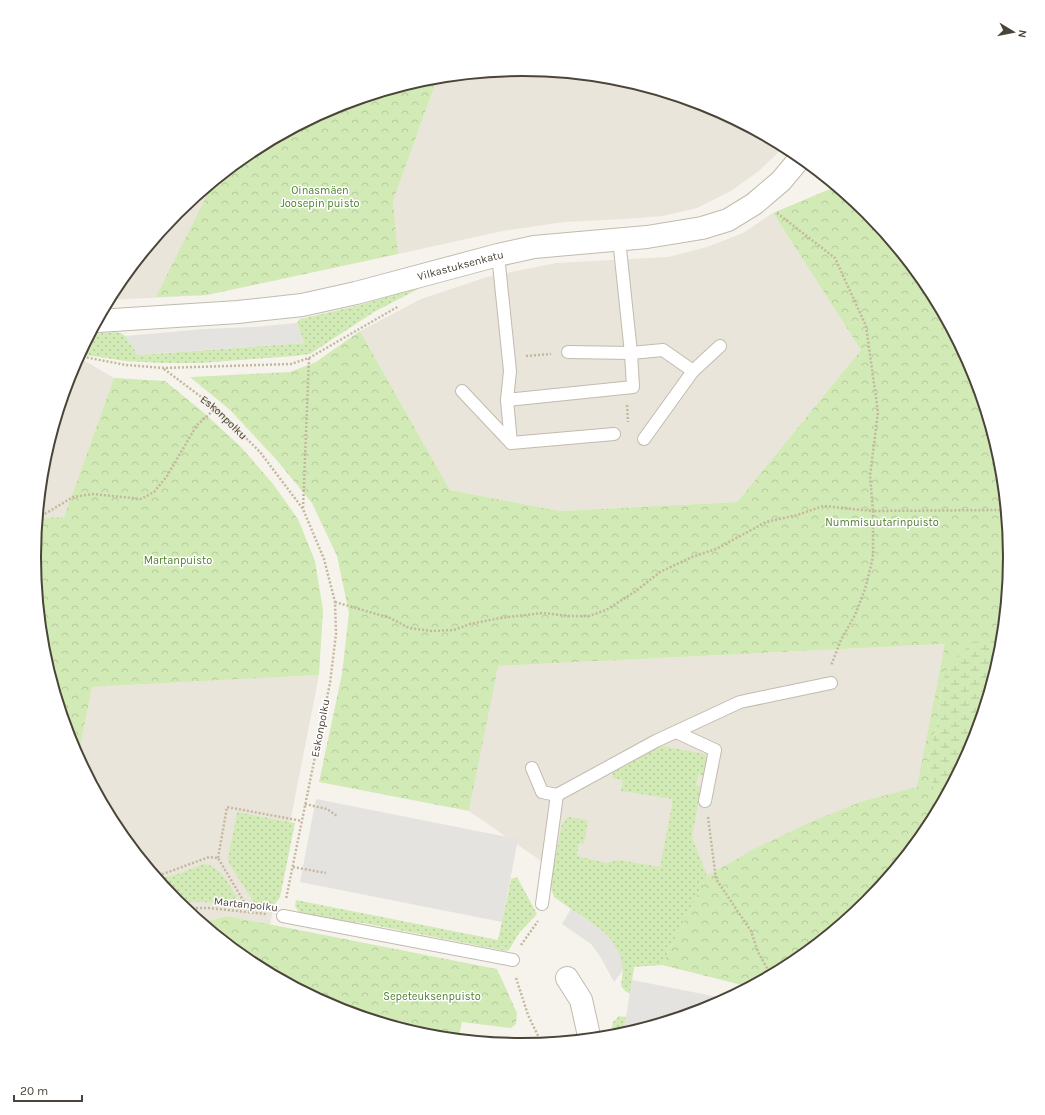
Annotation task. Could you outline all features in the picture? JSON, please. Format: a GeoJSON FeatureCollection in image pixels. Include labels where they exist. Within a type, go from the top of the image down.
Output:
{"type":"FeatureCollection","features":[{"type":"Feature","properties":{"kind":"street","name":"Vilkastuksenkatu"},"geometry":{"type":"LineString","coordinates":[[104,321],[238,312],[302,305],[363,291],[534,247],[647,237],[702,228],[728,220],[754,204],[780,181],[797,162]]}},
{"type":"Feature","properties":{"kind":"street"},"geometry":{"type":"LineString","coordinates":[[567,978],[581,1000],[588,1035]]}},
{"type":"Feature","properties":{"kind":"lane"},"geometry":{"type":"LineString","coordinates":[[507,400],[633,387],[631,353],[619,239]]}},
{"type":"Feature","properties":{"kind":"lane"},"geometry":{"type":"LineString","coordinates":[[498,256],[510,371],[507,400],[511,443]]}},
{"type":"Feature","properties":{"kind":"lane"},"geometry":{"type":"LineString","coordinates":[[644,439],[693,371],[720,346]]}},
{"type":"Feature","properties":{"kind":"lane"},"geometry":{"type":"LineString","coordinates":[[568,352],[631,353],[663,350],[693,371]]}},
{"type":"Feature","properties":{"kind":"lane"},"geometry":{"type":"LineString","coordinates":[[462,391],[511,443]]}},
{"type":"Feature","properties":{"kind":"lane"},"geometry":{"type":"LineString","coordinates":[[511,443],[614,434]]}},
{"type":"Feature","properties":{"kind":"lane"},"geometry":{"type":"LineString","coordinates":[[532,768],[542,792],[557,795],[656,741],[740,702],[831,683]]}},
{"type":"Feature","properties":{"kind":"lane"},"geometry":{"type":"LineString","coordinates":[[676,732],[715,750],[706,801]]}},
{"type":"Feature","properties":{"kind":"lane"},"geometry":{"type":"LineString","coordinates":[[542,904],[557,795]]}},
{"type":"Feature","properties":{"kind":"lane"},"geometry":{"type":"LineString","coordinates":[[283,916],[513,960]]}},
{"type":"Feature","properties":{"kind":"path"},"geometry":{"type":"LineString","coordinates":[[774,210],[835,258],[866,326],[878,412],[870,476],[873,511],[873,557],[865,589],[855,616],[832,663],[831,683]]}},
{"type":"Feature","properties":{"kind":"path"},"geometry":{"type":"LineString","coordinates":[[523,356],[568,352]]}},
{"type":"Feature","properties":{"kind":"path"},"geometry":{"type":"LineString","coordinates":[[85,357],[126,365],[164,368],[290,364],[309,358],[303,508]]}},
{"type":"Feature","properties":{"kind":"path","name":"Eskonpolku"},"geometry":{"type":"LineString","coordinates":[[164,368],[216,408],[260,452],[303,508],[324,559],[335,602],[336,634],[330,683],[283,916]]}},
{"type":"Feature","properties":{"kind":"path"},"geometry":{"type":"LineString","coordinates":[[614,434],[628,424],[626,388]]}},
{"type":"Feature","properties":{"kind":"path"},"geometry":{"type":"LineString","coordinates":[[43,515],[73,497],[94,494],[141,499],[154,492],[166,476],[198,425],[216,408]]}},
{"type":"Feature","properties":{"kind":"path"},"geometry":{"type":"LineString","coordinates":[[335,602],[390,618],[409,628],[432,631],[454,630],[470,624],[500,618],[543,613],[569,616],[589,616],[606,610],[630,595],[660,572],[692,557],[716,549],[766,522],[797,515],[823,506],[873,511],[1001,510]]}},
{"type":"Feature","properties":{"kind":"path"},"geometry":{"type":"LineString","coordinates":[[706,801],[716,879],[751,931],[758,952],[768,971]]}},
{"type":"Feature","properties":{"kind":"path"},"geometry":{"type":"LineString","coordinates":[[305,804],[327,809],[337,816]]}},
{"type":"Feature","properties":{"kind":"path"},"geometry":{"type":"LineString","coordinates":[[251,913],[218,858],[227,807],[302,821]]}},
{"type":"Feature","properties":{"kind":"path"},"geometry":{"type":"LineString","coordinates":[[160,874],[209,857],[218,858]]}},
{"type":"Feature","properties":{"kind":"path"},"geometry":{"type":"LineString","coordinates":[[293,867],[326,873]]}},
{"type":"Feature","properties":{"kind":"path"},"geometry":{"type":"LineString","coordinates":[[539,1038],[528,1015],[516,979],[513,960],[516,952],[539,921],[542,904]]}},
{"type":"Feature","properties":{"kind":"path","name":"Martanpolku"},"geometry":{"type":"LineString","coordinates":[[192,908],[209,908],[283,916]]}},
{"type":"Feature","properties":{"kind":"shaded area"},"geometry":{"type":"Polygon","coordinates":[[[522,76],[554,77],[616,85],[647,92],[707,113],[735,126],[780,151],[760,170],[731,191],[697,208],[663,216],[564,222],[502,231],[398,254],[393,201],[435,84],[460,80],[522,76]]]}},
{"type":"Feature","properties":{"kind":"shaded area"},"geometry":{"type":"Polygon","coordinates":[[[247,162],[207,295],[116,300],[160,240],[182,217],[205,195],[247,162]]]}},
{"type":"Feature","properties":{"kind":"shaded area"},"geometry":{"type":"Polygon","coordinates":[[[773,213],[861,350],[737,502],[560,511],[450,490],[360,331],[421,299],[487,277],[556,263],[668,257],[707,247],[743,233],[773,213]]]}},
{"type":"Feature","properties":{"kind":"shaded area"},"geometry":{"type":"Polygon","coordinates":[[[297,323],[304,343],[138,355],[125,336],[204,329],[254,327],[297,323]]]}},
{"type":"Feature","properties":{"kind":"shaded area"},"geometry":{"type":"Polygon","coordinates":[[[84,360],[114,378],[64,517],[43,518],[45,495],[57,433],[84,360]]]}},
{"type":"Feature","properties":{"kind":"shaded area"},"geometry":{"type":"Polygon","coordinates":[[[946,644],[905,850],[885,875],[857,904],[635,926],[469,811],[497,666],[946,644]]]}},
{"type":"Feature","properties":{"kind":"shaded area"},"geometry":{"type":"Polygon","coordinates":[[[319,675],[270,925],[227,916],[207,921],[160,875],[141,851],[122,825],[106,798],[80,747],[92,687],[319,675]]]}},
{"type":"Feature","properties":{"kind":"shaded area"},"geometry":{"type":"Polygon","coordinates":[[[316,799],[518,839],[502,922],[300,882],[316,799]]]}},
{"type":"Feature","properties":{"kind":"shaded area"},"geometry":{"type":"Polygon","coordinates":[[[571,909],[604,932],[612,940],[621,957],[623,970],[614,982],[600,956],[591,944],[562,924],[571,909]]]}},
{"type":"Feature","properties":{"kind":"shaded area"},"geometry":{"type":"Polygon","coordinates":[[[632,980],[718,997],[647,1023],[624,1028],[632,980]]]}},
{"type":"Feature","properties":{"kind":"green space","name":"Oinasmäen Joosepin puisto"},"geometry":{"type":"Polygon","coordinates":[[[435,84],[393,201],[398,254],[207,295],[156,297],[208,192],[229,176],[255,157],[282,141],[338,113],[398,92],[435,84]]]}},
{"type":"Feature","properties":{"kind":"green space","name":"Nummisuutarinpuisto"},"geometry":{"type":"Polygon","coordinates":[[[832,188],[863,217],[885,240],[923,290],[954,345],[967,373],[988,433],[1000,495],[1003,526],[1003,589],[996,642],[943,682],[939,703],[938,720],[927,763],[933,786],[943,791],[923,825],[885,875],[840,920],[790,958],[742,985],[662,965],[707,876],[754,849],[806,824],[860,802],[917,787],[945,644],[498,666],[469,811],[319,782],[342,674],[349,613],[337,556],[312,503],[274,457],[230,410],[190,377],[290,372],[316,362],[360,331],[450,490],[560,511],[737,502],[861,350],[773,213],[832,188]]]}},
{"type":"Feature","properties":{"kind":"green space"},"geometry":{"type":"Polygon","coordinates":[[[424,286],[374,312],[310,354],[200,363],[125,361],[86,355],[97,334],[116,332],[125,336],[138,355],[304,343],[297,323],[300,319],[356,306],[424,286]]]}},
{"type":"Feature","properties":{"kind":"green space","name":"Martanpuisto"},"geometry":{"type":"Polygon","coordinates":[[[114,378],[165,381],[203,412],[241,447],[273,484],[298,519],[315,561],[323,610],[319,675],[92,687],[80,747],[57,682],[45,620],[42,589],[41,558],[43,518],[64,517],[114,378]]]}},
{"type":"Feature","properties":{"kind":"green space"},"geometry":{"type":"Polygon","coordinates":[[[997,640],[988,682],[978,712],[967,742],[943,791],[933,786],[927,763],[938,720],[939,703],[943,682],[949,663],[974,642],[997,640]]]}},
{"type":"Feature","properties":{"kind":"green space"},"geometry":{"type":"Polygon","coordinates":[[[662,746],[705,754],[708,759],[705,775],[698,775],[696,786],[701,787],[692,837],[707,876],[662,965],[634,967],[630,994],[621,986],[623,970],[604,932],[554,897],[550,885],[562,824],[568,817],[588,820],[584,844],[579,843],[577,856],[606,863],[619,860],[660,867],[673,799],[621,791],[623,780],[613,778],[612,774],[614,770],[662,746]]]}},
{"type":"Feature","properties":{"kind":"green space"},"geometry":{"type":"Polygon","coordinates":[[[237,812],[295,823],[280,897],[271,908],[261,909],[257,907],[230,865],[228,859],[237,812]]]}},
{"type":"Feature","properties":{"kind":"green space"},"geometry":{"type":"Polygon","coordinates":[[[204,864],[210,865],[224,876],[237,897],[237,900],[234,903],[187,902],[163,878],[204,864]]]}},
{"type":"Feature","properties":{"kind":"green space"},"geometry":{"type":"Polygon","coordinates":[[[517,877],[537,914],[519,933],[509,950],[506,951],[363,923],[322,920],[304,916],[295,906],[296,900],[498,940],[511,879],[517,877]]]}},
{"type":"Feature","properties":{"kind":"green space","name":"Sepeteuksenpuisto"},"geometry":{"type":"Polygon","coordinates":[[[227,916],[497,969],[517,1013],[516,1024],[511,1028],[462,1022],[459,1035],[398,1023],[338,1002],[310,989],[255,958],[207,921],[227,916]]]}},
{"type":"Feature","properties":{"kind":"green space"},"geometry":{"type":"Polygon","coordinates":[[[619,1016],[626,1017],[624,1028],[611,1031],[613,1022],[619,1016]]]}}]}
